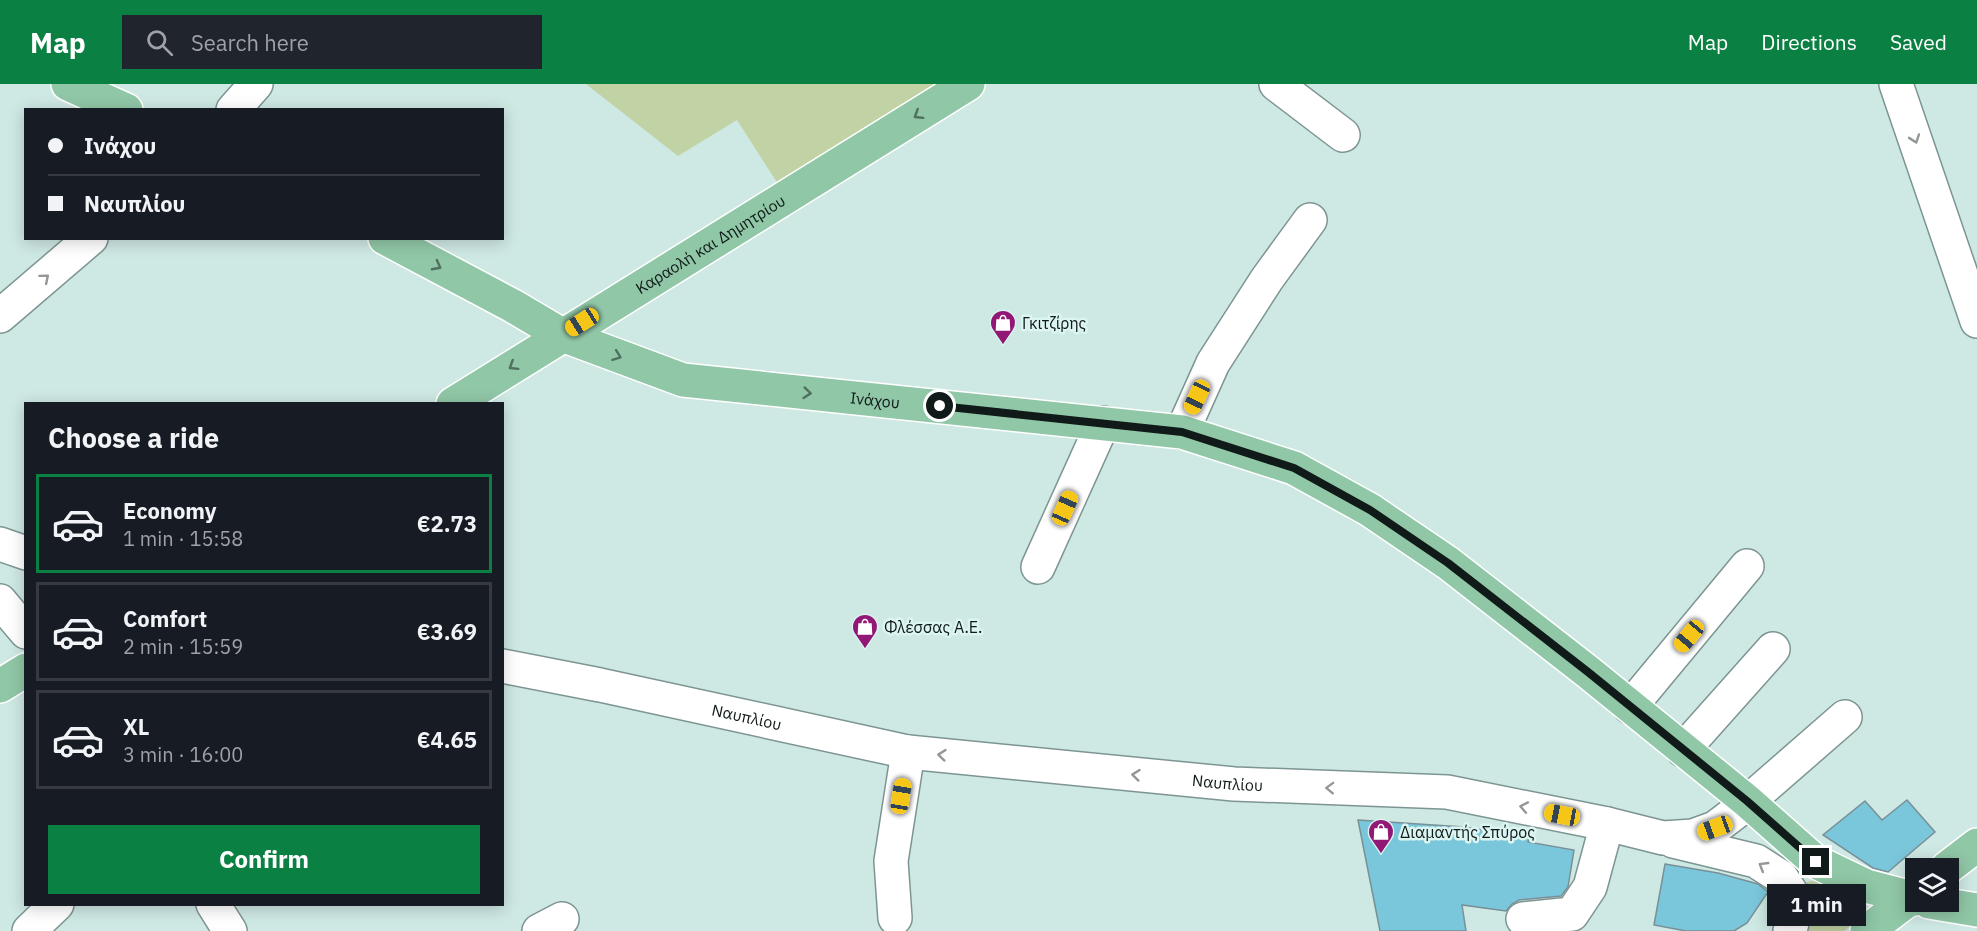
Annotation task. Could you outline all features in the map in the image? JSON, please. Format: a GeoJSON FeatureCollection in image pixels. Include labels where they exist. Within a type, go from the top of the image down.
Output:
{"type":"FeatureCollection","features":[{"type":"Feature","properties":{"kind":"main road"},"geometry":{"type":"LineString","coordinates":[[68,84],[122,108]]}},
{"type":"Feature","properties":{"kind":"main road","name":"Καραολή και Δημητρίου"},"geometry":{"type":"LineString","coordinates":[[456,402],[968,84]]}},
{"type":"Feature","properties":{"kind":"main road","name":"Ινάχου"},"geometry":{"type":"LineString","coordinates":[[389,240],[513,306],[562,335],[683,380],[1182,432],[1294,468],[1370,510],[1448,563],[1747,801]]}},
{"type":"Feature","properties":{"kind":"main road"},"geometry":{"type":"LineString","coordinates":[[0,686],[24,671]]}},
{"type":"Feature","properties":{"kind":"main road"},"geometry":{"type":"LineString","coordinates":[[1747,801],[1816,862],[1866,886],[1905,895]]}},
{"type":"Feature","properties":{"kind":"main road"},"geometry":{"type":"LineString","coordinates":[[1959,859],[1977,845]]}},
{"type":"Feature","properties":{"kind":"main road"},"geometry":{"type":"LineString","coordinates":[[1867,931],[1905,906]]}},
{"type":"Feature","properties":{"kind":"main road"},"geometry":{"type":"LineString","coordinates":[[1959,906],[1977,910]]}},
{"type":"Feature","properties":{"kind":"street"},"geometry":{"type":"LineString","coordinates":[[235,108],[256,84]]}},
{"type":"Feature","properties":{"kind":"street"},"geometry":{"type":"LineString","coordinates":[[1276,84],[1342,135]]}},
{"type":"Feature","properties":{"kind":"street"},"geometry":{"type":"LineString","coordinates":[[1896,84],[1977,321]]}},
{"type":"Feature","properties":{"kind":"street"},"geometry":{"type":"LineString","coordinates":[[1182,432],[1213,363],[1267,279],[1310,220]]}},
{"type":"Feature","properties":{"kind":"street"},"geometry":{"type":"LineString","coordinates":[[0,316],[89,240]]}},
{"type":"Feature","properties":{"kind":"street"},"geometry":{"type":"LineString","coordinates":[[1038,567],[1103,423]]}},
{"type":"Feature","properties":{"kind":"street"},"geometry":{"type":"LineString","coordinates":[[0,544],[24,552]]}},
{"type":"Feature","properties":{"kind":"street"},"geometry":{"type":"LineString","coordinates":[[1630,707],[1747,566]]}},
{"type":"Feature","properties":{"kind":"street"},"geometry":{"type":"LineString","coordinates":[[0,601],[24,630]]}},
{"type":"Feature","properties":{"kind":"street"},"geometry":{"type":"LineString","coordinates":[[1683,750],[1773,649]]}},
{"type":"Feature","properties":{"kind":"street","name":"Ναυπλίου"},"geometry":{"type":"LineString","coordinates":[[504,666],[908,752],[1234,784],[1447,792],[1607,824],[1663,838],[1693,836],[1715,828],[1845,717]]}},
{"type":"Feature","properties":{"kind":"street"},"geometry":{"type":"LineString","coordinates":[[895,918],[891,861],[908,752]]}},
{"type":"Feature","properties":{"kind":"street"},"geometry":{"type":"LineString","coordinates":[[1523,919],[1572,914],[1590,887],[1607,824]]}},
{"type":"Feature","properties":{"kind":"street"},"geometry":{"type":"LineString","coordinates":[[1663,838],[1756,861],[1781,877],[1796,906],[1790,931]]}},
{"type":"Feature","properties":{"kind":"street"},"geometry":{"type":"LineString","coordinates":[[28,931],[55,906]]}},
{"type":"Feature","properties":{"kind":"street"},"geometry":{"type":"LineString","coordinates":[[214,906],[230,931]]}},
{"type":"Feature","properties":{"kind":"green space"},"geometry":{"type":"Polygon","coordinates":[[[586,84],[937,84],[778,184],[737,120],[678,156],[586,84]]]}},
{"type":"Feature","properties":{"kind":"green space"},"geometry":{"type":"Polygon","coordinates":[[[1815,880],[1837,896],[1871,910],[1844,931],[1806,931],[1800,884],[1815,880]]]}},
{"type":"Feature","properties":{"kind":"building"},"geometry":{"type":"Polygon","coordinates":[[[1907,800],[1935,832],[1888,872],[1873,868],[1823,835],[1865,801],[1882,820],[1907,800]]]}},
{"type":"Feature","properties":{"kind":"building"},"geometry":{"type":"Polygon","coordinates":[[[1358,820],[1464,827],[1529,837],[1528,842],[1574,850],[1568,887],[1561,896],[1519,900],[1506,911],[1462,905],[1466,931],[1380,931],[1358,820]]]}},
{"type":"Feature","properties":{"kind":"building"},"geometry":{"type":"Polygon","coordinates":[[[1665,864],[1718,873],[1758,884],[1768,892],[1747,923],[1734,931],[1686,931],[1654,925],[1665,864]]]}},
{"type":"Feature","properties":{"kind":"place","name":"Γκιτζίρης"},"geometry":{"type":"Point","coordinates":[1003,346]}},
{"type":"Feature","properties":{"kind":"place","name":"Φλέσσας Α.Ε."},"geometry":{"type":"Point","coordinates":[865,650]}},
{"type":"Feature","properties":{"kind":"place","name":"Διαμαντής Σπύρος"},"geometry":{"type":"Point","coordinates":[1381,855]}},
{"type":"Feature","properties":{"kind":"route"},"geometry":{"type":"LineString","coordinates":[[940,406],[1182,432],[1294,468],[1370,510],[1448,563],[1588,672],[1747,801],[1816,862]]}}]}
